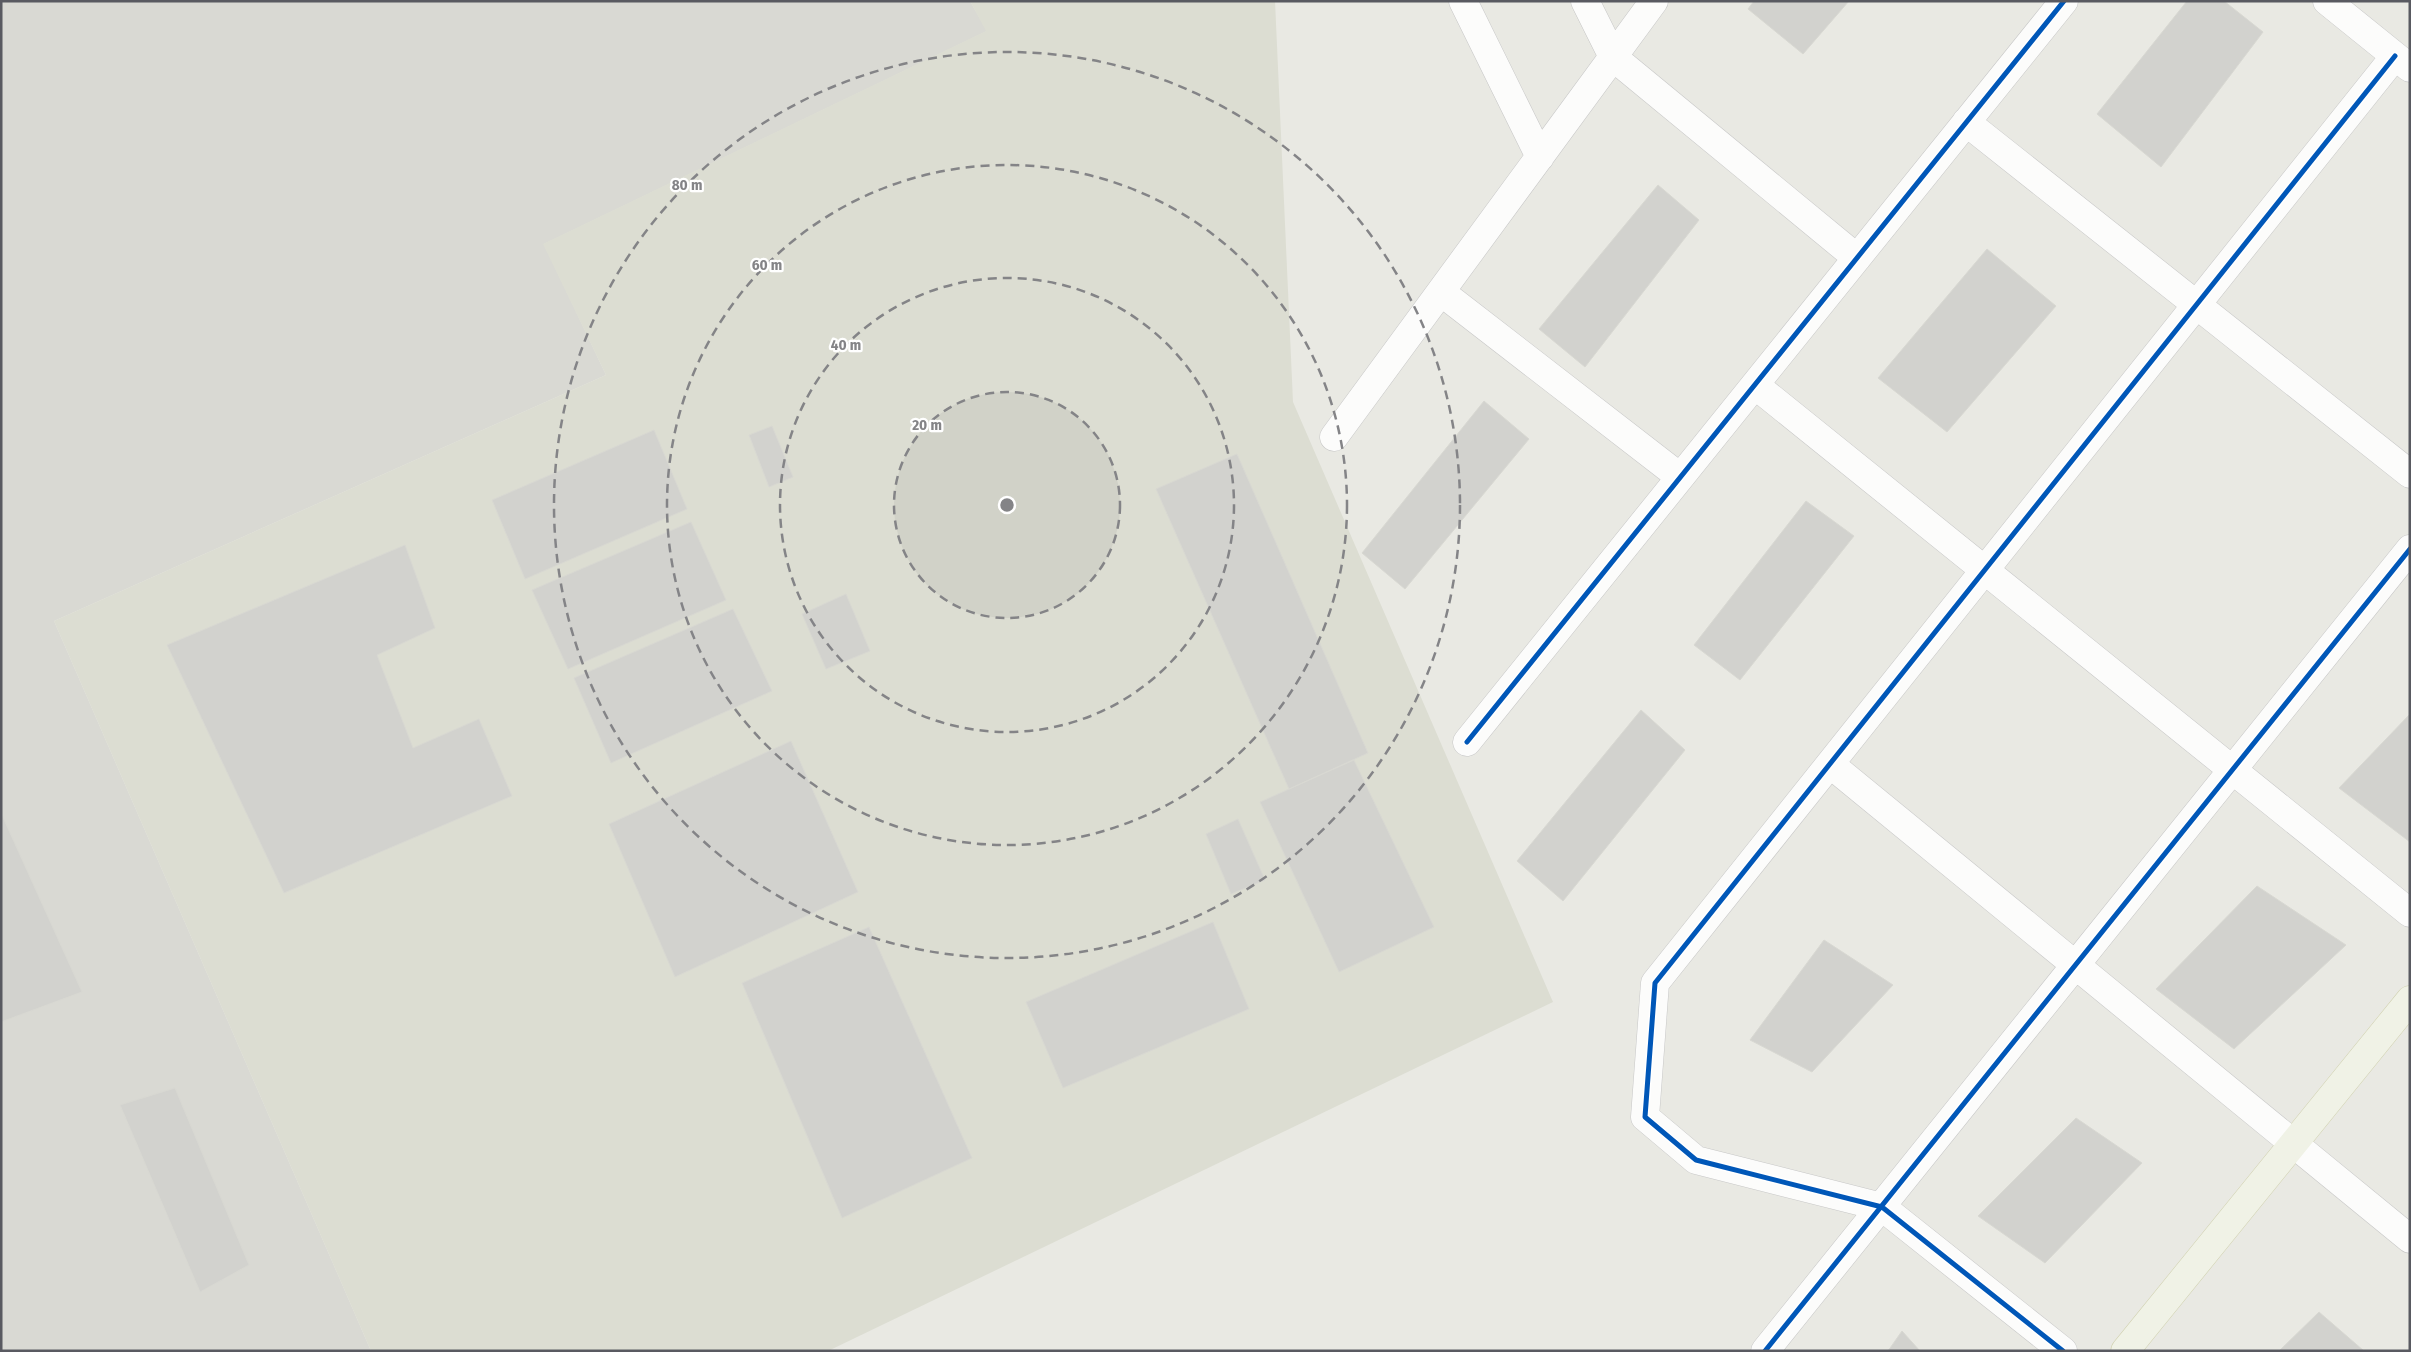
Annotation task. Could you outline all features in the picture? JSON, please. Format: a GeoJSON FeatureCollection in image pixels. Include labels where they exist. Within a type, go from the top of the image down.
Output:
{"type":"FeatureCollection","features":[{"type":"Feature","properties":{"kind":"main road"},"geometry":{"type":"LineString","coordinates":[[2125,1351],[2410,1000]]}},
{"type":"Feature","properties":{"kind":"street"},"geometry":{"type":"LineString","coordinates":[[1463,1],[1540,157]]}},
{"type":"Feature","properties":{"kind":"street"},"geometry":{"type":"LineString","coordinates":[[1585,1],[1613,57],[1857,258]]}},
{"type":"Feature","properties":{"kind":"street"},"geometry":{"type":"LineString","coordinates":[[1334,437],[1654,1]]}},
{"type":"Feature","properties":{"kind":"street"},"geometry":{"type":"LineString","coordinates":[[1467,742],[2064,1]]}},
{"type":"Feature","properties":{"kind":"street"},"geometry":{"type":"LineString","coordinates":[[2063,1351],[1882,1207],[1696,1160],[1645,1117],[1655,983],[2196,305],[2402,62],[2327,1]]}},
{"type":"Feature","properties":{"kind":"street"},"geometry":{"type":"LineString","coordinates":[[1966,122],[2410,474]]}},
{"type":"Feature","properties":{"kind":"street"},"geometry":{"type":"LineString","coordinates":[[1441,292],[1680,477]]}},
{"type":"Feature","properties":{"kind":"street"},"geometry":{"type":"LineString","coordinates":[[1754,385],[2410,913]]}},
{"type":"Feature","properties":{"kind":"street"},"geometry":{"type":"LineString","coordinates":[[1766,1351],[2410,549]]}},
{"type":"Feature","properties":{"kind":"street"},"geometry":{"type":"LineString","coordinates":[[1830,764],[2410,1239]]}},
{"type":"Feature","properties":{"kind":"shaded area"},"geometry":{"type":"Polygon","coordinates":[[[1,1],[970,1],[987,31],[544,244],[606,375],[54,621],[371,1351],[1,1351],[1,1]]]}},
{"type":"Feature","properties":{"kind":"shaded area"},"geometry":{"type":"Polygon","coordinates":[[[970,1],[1275,1],[1293,402],[1553,1002],[828,1351],[371,1351],[54,621],[606,375],[543,244],[986,31],[970,1]]]}},
{"type":"Feature","properties":{"kind":"building"},"geometry":{"type":"Polygon","coordinates":[[[1754,1],[1849,1],[1803,54],[1748,9],[1754,1]]]}},
{"type":"Feature","properties":{"kind":"building"},"geometry":{"type":"Polygon","coordinates":[[[2187,1],[2224,1],[2263,32],[2161,167],[2097,114],[2187,1]]]}},
{"type":"Feature","properties":{"kind":"building"},"geometry":{"type":"Polygon","coordinates":[[[1658,185],[1699,220],[1585,367],[1539,329],[1658,185]]]}},
{"type":"Feature","properties":{"kind":"building"},"geometry":{"type":"Polygon","coordinates":[[[1987,249],[2056,306],[1947,432],[1878,378],[1987,249]]]}},
{"type":"Feature","properties":{"kind":"building"},"geometry":{"type":"Polygon","coordinates":[[[1484,401],[1529,439],[1405,589],[1362,553],[1484,401]]]}},
{"type":"Feature","properties":{"kind":"building"},"geometry":{"type":"Polygon","coordinates":[[[772,426],[793,477],[769,487],[749,435],[772,426]]]}},
{"type":"Feature","properties":{"kind":"building"},"geometry":{"type":"Polygon","coordinates":[[[654,430],[687,509],[525,579],[492,500],[654,430]]]}},
{"type":"Feature","properties":{"kind":"building"},"geometry":{"type":"Polygon","coordinates":[[[1237,454],[1368,753],[1289,789],[1156,489],[1237,454]]]}},
{"type":"Feature","properties":{"kind":"building"},"geometry":{"type":"Polygon","coordinates":[[[1806,501],[1854,536],[1740,680],[1694,645],[1806,501]]]}},
{"type":"Feature","properties":{"kind":"building"},"geometry":{"type":"Polygon","coordinates":[[[691,522],[726,600],[568,669],[532,590],[691,522]]]}},
{"type":"Feature","properties":{"kind":"building"},"geometry":{"type":"Polygon","coordinates":[[[405,545],[435,628],[377,655],[413,748],[479,719],[512,796],[284,893],[167,645],[405,545]]]}},
{"type":"Feature","properties":{"kind":"building"},"geometry":{"type":"Polygon","coordinates":[[[846,594],[870,651],[826,669],[802,614],[846,594]]]}},
{"type":"Feature","properties":{"kind":"building"},"geometry":{"type":"Polygon","coordinates":[[[733,609],[772,691],[611,763],[574,678],[733,609]]]}},
{"type":"Feature","properties":{"kind":"building"},"geometry":{"type":"Polygon","coordinates":[[[1641,710],[1685,750],[1563,901],[1517,861],[1641,710]]]}},
{"type":"Feature","properties":{"kind":"building"},"geometry":{"type":"Polygon","coordinates":[[[2410,714],[2410,842],[2339,788],[2410,714]]]}},
{"type":"Feature","properties":{"kind":"building"},"geometry":{"type":"Polygon","coordinates":[[[791,741],[858,892],[675,977],[609,824],[791,741]]]}},
{"type":"Feature","properties":{"kind":"building"},"geometry":{"type":"Polygon","coordinates":[[[1354,760],[1434,927],[1339,972],[1260,802],[1354,760]]]}},
{"type":"Feature","properties":{"kind":"building"},"geometry":{"type":"Polygon","coordinates":[[[1,813],[82,992],[1,1022],[1,813]]]}},
{"type":"Feature","properties":{"kind":"building"},"geometry":{"type":"Polygon","coordinates":[[[1238,819],[1265,880],[1231,894],[1206,834],[1238,819]]]}},
{"type":"Feature","properties":{"kind":"building"},"geometry":{"type":"Polygon","coordinates":[[[2257,886],[2346,945],[2234,1049],[2156,989],[2257,886]]]}},
{"type":"Feature","properties":{"kind":"building"},"geometry":{"type":"Polygon","coordinates":[[[1213,922],[1249,1009],[1063,1088],[1026,1002],[1213,922]]]}},
{"type":"Feature","properties":{"kind":"building"},"geometry":{"type":"Polygon","coordinates":[[[869,927],[972,1158],[842,1218],[742,983],[869,927]]]}},
{"type":"Feature","properties":{"kind":"building"},"geometry":{"type":"Polygon","coordinates":[[[1824,940],[1893,985],[1812,1072],[1750,1040],[1824,940]]]}},
{"type":"Feature","properties":{"kind":"building"},"geometry":{"type":"Polygon","coordinates":[[[175,1088],[249,1265],[200,1292],[120,1105],[175,1088]]]}},
{"type":"Feature","properties":{"kind":"building"},"geometry":{"type":"Polygon","coordinates":[[[2076,1118],[2142,1163],[2045,1263],[1978,1216],[2076,1118]]]}},
{"type":"Feature","properties":{"kind":"building"},"geometry":{"type":"Polygon","coordinates":[[[2319,1312],[2364,1351],[2279,1351],[2319,1312]]]}},
{"type":"Feature","properties":{"kind":"building"},"geometry":{"type":"Polygon","coordinates":[[[1902,1331],[1920,1351],[1888,1351],[1902,1331]]]}},
{"type":"Feature","properties":{"kind":"cycle path"},"geometry":{"type":"LineString","coordinates":[[1467,742],[2064,1]]}},
{"type":"Feature","properties":{"kind":"cycle path"},"geometry":{"type":"LineString","coordinates":[[2063,1351],[1882,1207],[1696,1160],[1645,1117],[1655,983],[2395,56]]}},
{"type":"Feature","properties":{"kind":"cycle path"},"geometry":{"type":"LineString","coordinates":[[1765,1351],[2410,549]]}}]}
